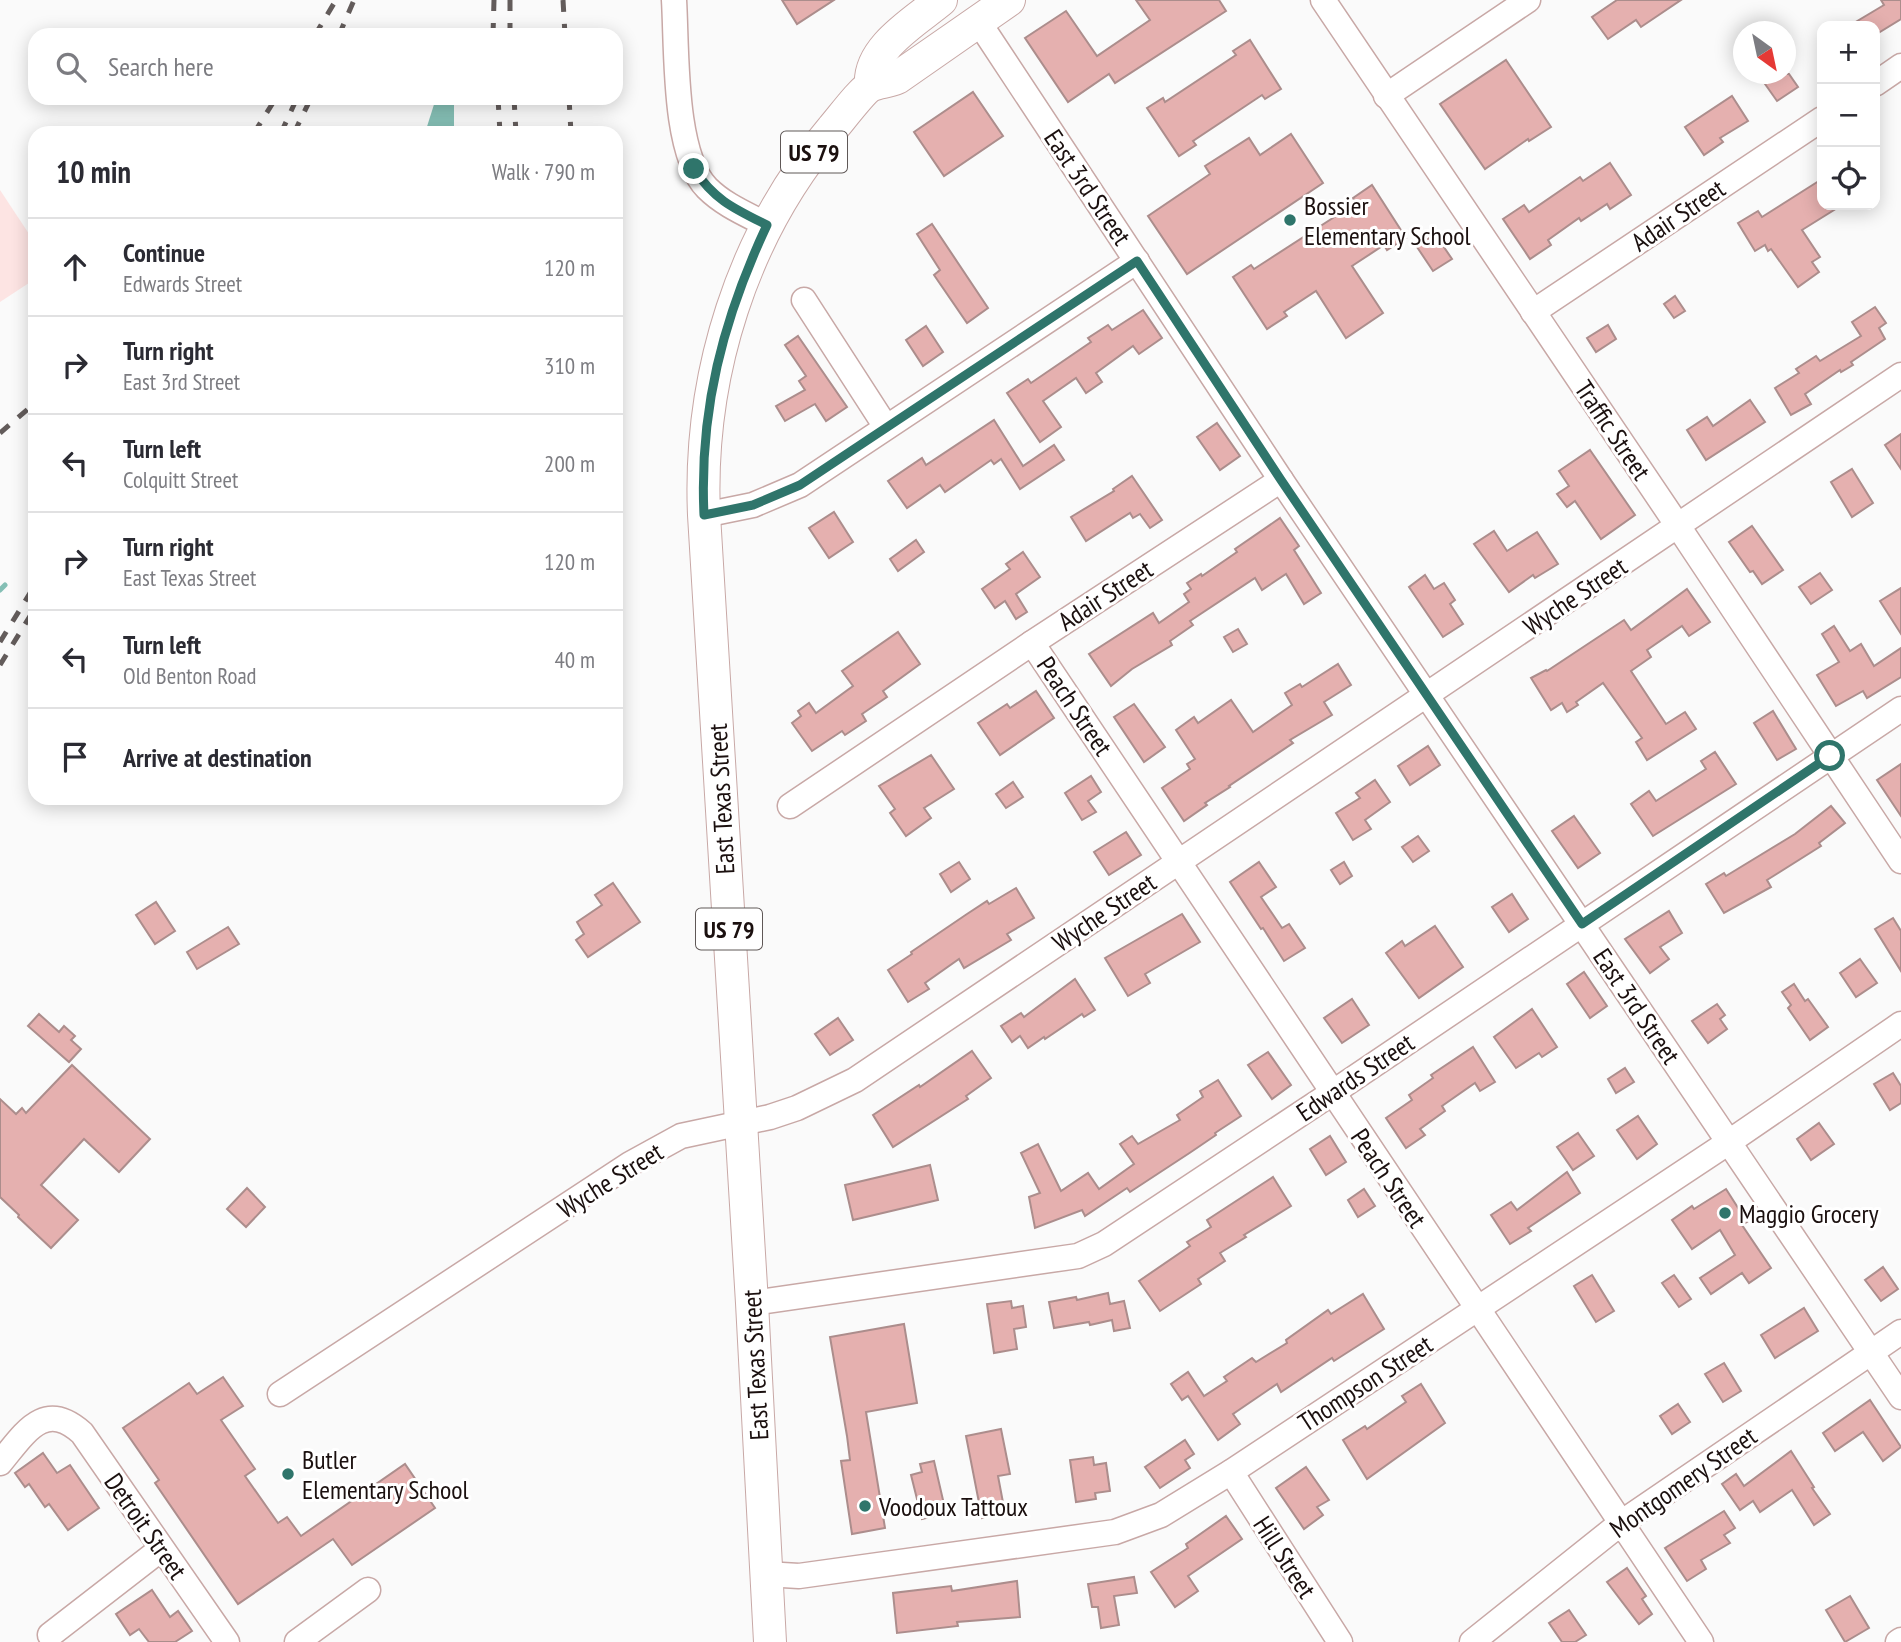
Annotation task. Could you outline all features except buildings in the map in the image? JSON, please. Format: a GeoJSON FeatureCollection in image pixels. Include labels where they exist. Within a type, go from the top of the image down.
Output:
{"type":"FeatureCollection","features":[{"type":"Feature","properties":{"kind":"main road","name":"East Texas Street"},"geometry":{"type":"LineString","coordinates":[[871,85],[870,73],[881,53],[941,0]]}},
{"type":"Feature","properties":{"kind":"main road"},"geometry":{"type":"LineString","coordinates":[[907,71],[909,54],[950,21],[954,0]]}},
{"type":"Feature","properties":{"kind":"main road","name":"East Texas Street"},"geometry":{"type":"LineString","coordinates":[[770,1642],[704,515],[707,417],[719,350],[732,307],[767,225],[825,137],[871,85],[888,82],[907,71],[979,11],[1009,0]]}},
{"type":"Feature","properties":{"kind":"street"},"geometry":{"type":"LineString","coordinates":[[674,0],[682,132],[690,161],[705,186],[719,200],[767,225]]}},
{"type":"Feature","properties":{"kind":"street","name":"Traffic Street"},"geometry":{"type":"LineString","coordinates":[[1322,0],[1901,861]]}},
{"type":"Feature","properties":{"kind":"street"},"geometry":{"type":"LineString","coordinates":[[1386,96],[1528,0]]}},
{"type":"Feature","properties":{"kind":"street","name":"East 3rd Street"},"geometry":{"type":"LineString","coordinates":[[979,11],[1137,261],[1281,480],[1901,1397]]}},
{"type":"Feature","properties":{"kind":"street"},"geometry":{"type":"LineString","coordinates":[[1880,81],[1901,66]]}},
{"type":"Feature","properties":{"kind":"street","name":"Adair Street"},"geometry":{"type":"LineString","coordinates":[[1533,312],[1817,122]]}},
{"type":"Feature","properties":{"kind":"street"},"geometry":{"type":"LineString","coordinates":[[704,515],[753,505],[800,485],[1137,261]]}},
{"type":"Feature","properties":{"kind":"street"},"geometry":{"type":"LineString","coordinates":[[804,300],[886,427]]}},
{"type":"Feature","properties":{"kind":"street","name":"Wyche Street"},"geometry":{"type":"LineString","coordinates":[[280,1394],[630,1164],[681,1136],[797,1108],[855,1080],[1901,375]]}},
{"type":"Feature","properties":{"kind":"street","name":"Adair Street"},"geometry":{"type":"LineString","coordinates":[[790,806],[1281,480]]}},
{"type":"Feature","properties":{"kind":"street","name":"Peach Street"},"geometry":{"type":"LineString","coordinates":[[1032,643],[1701,1642]]}},
{"type":"Feature","properties":{"kind":"street","name":"Edwards Street"},"geometry":{"type":"LineString","coordinates":[[752,1303],[1078,1256],[1104,1244],[1901,709]]}},
{"type":"Feature","properties":{"kind":"street","name":"Thompson Street"},"geometry":{"type":"LineString","coordinates":[[765,1574],[799,1576],[1115,1532],[1161,1515],[1231,1472],[1729,1142],[1901,1024]]}},
{"type":"Feature","properties":{"kind":"street","name":"Montgomery Street"},"geometry":{"type":"LineString","coordinates":[[1472,1642],[1621,1523],[1901,1332]]}},
{"type":"Feature","properties":{"kind":"street","name":"Detroit Street"},"geometry":{"type":"LineString","coordinates":[[0,1463],[30,1428],[43,1420],[58,1417],[70,1422],[82,1433],[227,1642]]}},
{"type":"Feature","properties":{"kind":"street","name":"Hill Street"},"geometry":{"type":"LineString","coordinates":[[1231,1472],[1340,1642]]}},
{"type":"Feature","properties":{"kind":"street"},"geometry":{"type":"LineString","coordinates":[[50,1634],[161,1549]]}},
{"type":"Feature","properties":{"kind":"street"},"geometry":{"type":"LineString","coordinates":[[297,1642],[368,1590]]}},
{"type":"Feature","properties":{"kind":"shaded area"},"geometry":{"type":"Polygon","coordinates":[[[434,105],[454,105],[454,126],[427,126],[434,105]]]}},
{"type":"Feature","properties":{"kind":"shaded area"},"geometry":{"type":"Polygon","coordinates":[[[0,190],[28,232],[28,284],[0,302],[0,190]]]}},
{"type":"Feature","properties":{"kind":"waterway"},"geometry":{"type":"LineString","coordinates":[[0,590],[5,585]]}},
{"type":"Feature","properties":{"kind":"railway"},"geometry":{"type":"LineString","coordinates":[[319,28],[336,0]]}},
{"type":"Feature","properties":{"kind":"railway"},"geometry":{"type":"LineString","coordinates":[[342,28],[354,0]]}},
{"type":"Feature","properties":{"kind":"railway"},"geometry":{"type":"LineString","coordinates":[[493,28],[494,0]]}},
{"type":"Feature","properties":{"kind":"railway"},"geometry":{"type":"LineString","coordinates":[[510,0],[510,28]]}},
{"type":"Feature","properties":{"kind":"railway"},"geometry":{"type":"LineString","coordinates":[[563,0],[565,28]]}},
{"type":"Feature","properties":{"kind":"railway"},"geometry":{"type":"LineString","coordinates":[[258,126],[272,105]]}},
{"type":"Feature","properties":{"kind":"railway"},"geometry":{"type":"LineString","coordinates":[[284,126],[294,105]]}},
{"type":"Feature","properties":{"kind":"railway"},"geometry":{"type":"LineString","coordinates":[[297,126],[308,105]]}},
{"type":"Feature","properties":{"kind":"railway"},"geometry":{"type":"LineString","coordinates":[[498,105],[500,126]]}},
{"type":"Feature","properties":{"kind":"railway"},"geometry":{"type":"LineString","coordinates":[[514,105],[516,126]]}},
{"type":"Feature","properties":{"kind":"railway"},"geometry":{"type":"LineString","coordinates":[[569,105],[571,126]]}},
{"type":"Feature","properties":{"kind":"railway"},"geometry":{"type":"LineString","coordinates":[[0,433],[28,409]]}},
{"type":"Feature","properties":{"kind":"railway"},"geometry":{"type":"LineString","coordinates":[[0,642],[28,596]]}},
{"type":"Feature","properties":{"kind":"railway"},"geometry":{"type":"LineString","coordinates":[[0,665],[28,619]]}},
{"type":"Feature","properties":{"kind":"place","name":"Bossier Elementary School"},"geometry":{"type":"Point","coordinates":[1290,220]}},
{"type":"Feature","properties":{"kind":"place","name":"Maggio Grocery"},"geometry":{"type":"Point","coordinates":[1725,1213]}},
{"type":"Feature","properties":{"kind":"place","name":"Butler Elementary School"},"geometry":{"type":"Point","coordinates":[288,1474]}},
{"type":"Feature","properties":{"kind":"place","name":"Voodoux Tattoux"},"geometry":{"type":"Point","coordinates":[865,1506]}},
{"type":"Feature","properties":{"kind":"route"},"geometry":{"type":"LineString","coordinates":[[694,169],[705,186],[719,200],[767,225],[729,317],[719,350],[707,417],[704,515],[753,505],[800,485],[1137,261],[1281,480],[1582,924],[1830,756]]}}]}
